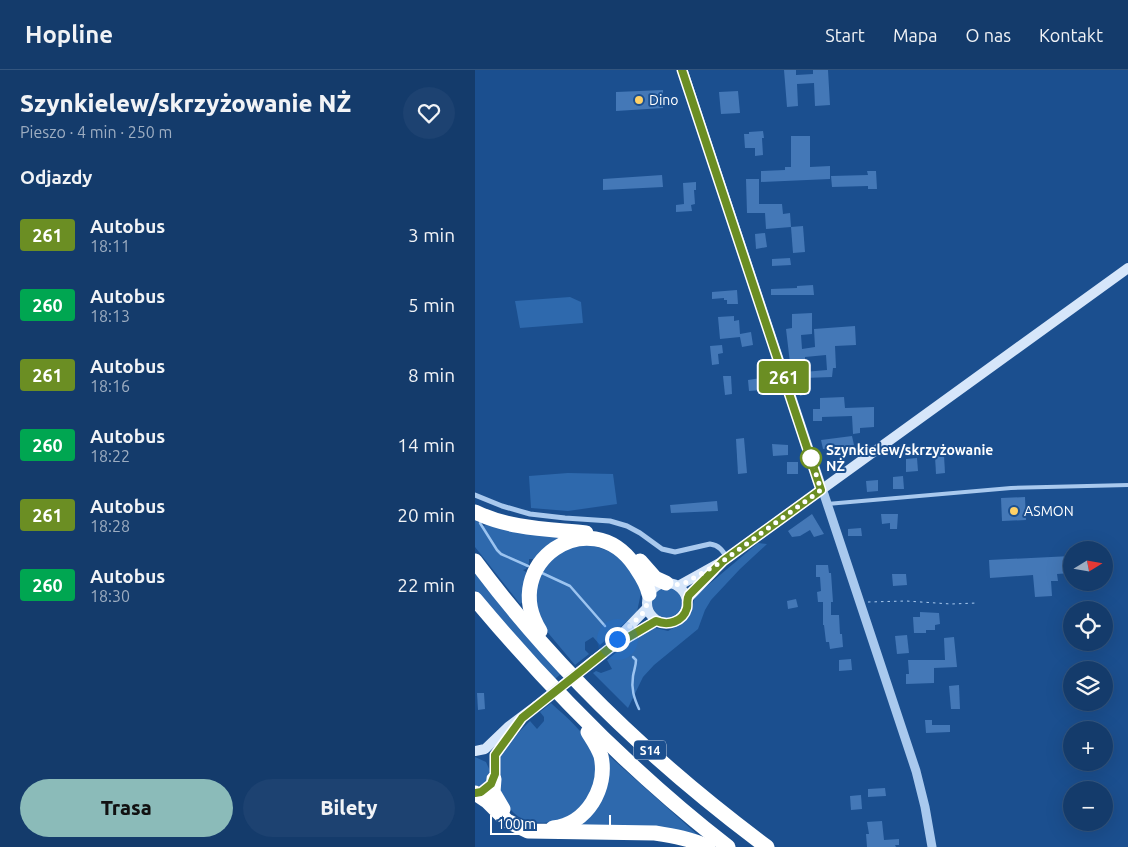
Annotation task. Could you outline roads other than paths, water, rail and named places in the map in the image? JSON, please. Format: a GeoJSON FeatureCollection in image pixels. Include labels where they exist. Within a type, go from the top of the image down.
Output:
{"type":"FeatureCollection","features":[{"type":"Feature","properties":{"kind":"highway"},"geometry":{"type":"LineString","coordinates":[[475,512],[485,517],[517,526],[608,537],[621,544],[655,578],[672,584]]}},
{"type":"Feature","properties":{"kind":"highway"},"geometry":{"type":"LineString","coordinates":[[559,660],[533,618],[529,598],[536,569],[542,560],[555,548],[573,540],[598,539],[607,542],[624,552],[632,562],[643,578],[648,601]]}},
{"type":"Feature","properties":{"kind":"highway","name":"S14"},"geometry":{"type":"LineString","coordinates":[[475,560],[559,660],[592,695],[651,752],[726,816],[767,847]]}},
{"type":"Feature","properties":{"kind":"highway","name":"S14"},"geometry":{"type":"LineString","coordinates":[[475,599],[574,710],[633,768],[728,847]]}},
{"type":"Feature","properties":{"kind":"highway"},"geometry":{"type":"LineString","coordinates":[[494,774],[492,789],[499,802],[510,816],[527,826],[555,828],[572,822],[585,812],[599,789],[602,765],[595,742],[574,710]]}},
{"type":"Feature","properties":{"kind":"highway"},"geometry":{"type":"LineString","coordinates":[[475,793],[487,801],[507,821],[528,831],[655,834],[689,840],[708,847]]}},
{"type":"Feature","properties":{"kind":"main road"},"geometry":{"type":"LineString","coordinates":[[687,599],[725,560],[1128,268]]}},
{"type":"Feature","properties":{"kind":"main road"},"geometry":{"type":"LineString","coordinates":[[610,648],[648,601],[655,586],[672,584],[725,560]]}},
{"type":"Feature","properties":{"kind":"main road"},"geometry":{"type":"LineString","coordinates":[[648,601],[650,615],[656,621],[667,624],[680,619],[687,608],[687,599],[683,590],[672,584]]}},
{"type":"Feature","properties":{"kind":"main road"},"geometry":{"type":"LineString","coordinates":[[475,751],[485,750],[508,728],[594,660],[610,648],[656,621]]}},
{"type":"Feature","properties":{"kind":"main road"},"geometry":{"type":"LineString","coordinates":[[475,793],[486,789],[494,774],[495,755],[522,718]]}},
{"type":"Feature","properties":{"kind":"main road"},"geometry":{"type":"LineString","coordinates":[[475,751],[481,752],[490,759],[494,774]]}},
{"type":"Feature","properties":{"kind":"street"},"geometry":{"type":"LineString","coordinates":[[683,70],[821,490],[916,771],[932,847]]}},
{"type":"Feature","properties":{"kind":"street"},"geometry":{"type":"LineString","coordinates":[[475,495],[529,514],[610,521],[633,530],[662,549],[675,552],[710,544],[715,545],[722,550],[725,560]]}},
{"type":"Feature","properties":{"kind":"lane"},"geometry":{"type":"LineString","coordinates":[[827,504],[1011,488],[1128,485]]}},
{"type":"Feature","properties":{"kind":"waterway"},"geometry":{"type":"LineString","coordinates":[[480,523],[501,554],[528,566]]}},
{"type":"Feature","properties":{"kind":"waterway"},"geometry":{"type":"LineString","coordinates":[[542,573],[570,586],[605,626]]}},
{"type":"Feature","properties":{"kind":"waterway"},"geometry":{"type":"LineString","coordinates":[[633,657],[636,660],[632,681],[634,697],[639,709]]}},
{"type":"Feature","properties":{"kind":"place","name":"Dino"},"geometry":{"type":"Point","coordinates":[639,100]}},
{"type":"Feature","properties":{"kind":"place","name":"Szynkielew/skrzyżowanie NŻ"},"geometry":{"type":"Point","coordinates":[811,458]}},
{"type":"Feature","properties":{"kind":"place","name":"ASMON"},"geometry":{"type":"Point","coordinates":[1014,511]}}]}
